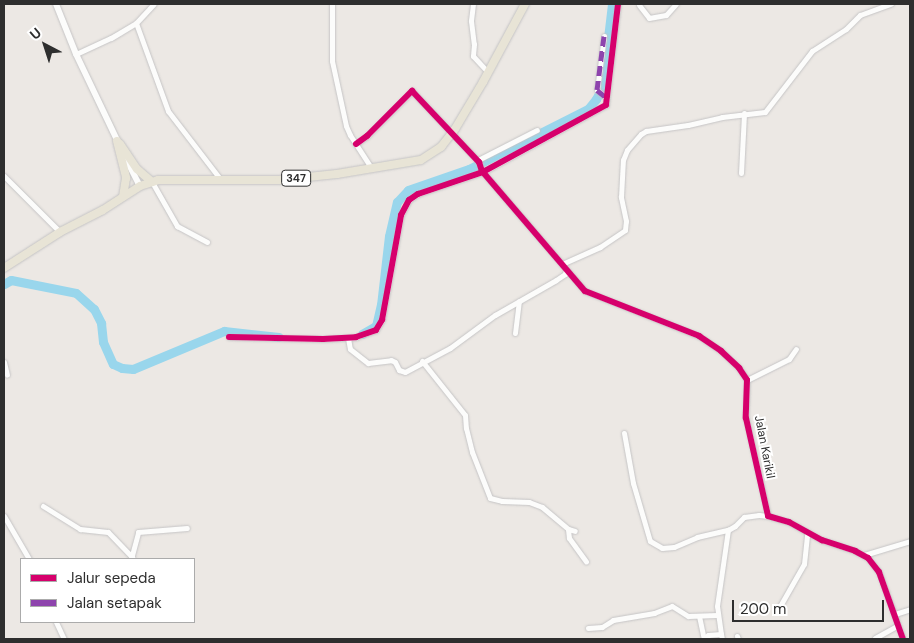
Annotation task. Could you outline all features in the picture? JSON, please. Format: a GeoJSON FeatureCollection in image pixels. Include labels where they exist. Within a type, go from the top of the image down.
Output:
{"type":"FeatureCollection","features":[{"type":"Feature","properties":{"kind":"main road","name":"347"},"geometry":{"type":"LineString","coordinates":[[4,268],[60,232],[103,210],[140,186],[152,182],[169,179],[221,181],[279,180],[421,160],[441,147],[451,134],[525,4]]}},
{"type":"Feature","properties":{"kind":"main road"},"geometry":{"type":"LineString","coordinates":[[117,141],[137,169],[152,182]]}},
{"type":"Feature","properties":{"kind":"main road"},"geometry":{"type":"LineString","coordinates":[[117,141],[126,178],[123,196]]}},
{"type":"Feature","properties":{"kind":"street"},"geometry":{"type":"LineString","coordinates":[[56,4],[76,54],[140,186]]}},
{"type":"Feature","properties":{"kind":"street"},"geometry":{"type":"LineString","coordinates":[[76,54],[111,38],[136,23],[154,4]]}},
{"type":"Feature","properties":{"kind":"street"},"geometry":{"type":"LineString","coordinates":[[332,4],[332,61],[346,126],[372,168]]}},
{"type":"Feature","properties":{"kind":"street"},"geometry":{"type":"LineString","coordinates":[[473,4],[473,56],[488,72]]}},
{"type":"Feature","properties":{"kind":"street"},"geometry":{"type":"LineString","coordinates":[[229,337],[348,338],[373,332],[380,325],[401,216],[409,200],[418,194],[482,172],[606,105],[618,4]]}},
{"type":"Feature","properties":{"kind":"street"},"geometry":{"type":"LineString","coordinates":[[639,5],[649,18],[666,15],[676,4]]}},
{"type":"Feature","properties":{"kind":"street"},"geometry":{"type":"LineString","coordinates":[[562,264],[600,247],[625,230],[626,221],[621,197],[623,160],[627,150],[641,134],[649,130],[688,125],[767,110],[812,51],[846,30],[860,15],[891,4]]}},
{"type":"Feature","properties":{"kind":"street"},"geometry":{"type":"LineString","coordinates":[[136,23],[168,111],[221,181]]}},
{"type":"Feature","properties":{"kind":"street"},"geometry":{"type":"LineString","coordinates":[[604,36],[599,92],[606,98]]}},
{"type":"Feature","properties":{"kind":"street"},"geometry":{"type":"LineString","coordinates":[[356,144],[367,136],[411,91],[478,161],[482,172],[566,270],[591,295],[706,339],[739,368],[747,380],[789,359],[796,348]]}},
{"type":"Feature","properties":{"kind":"street"},"geometry":{"type":"LineString","coordinates":[[741,173],[744,113]]}},
{"type":"Feature","properties":{"kind":"street"},"geometry":{"type":"LineString","coordinates":[[478,161],[537,130]]}},
{"type":"Feature","properties":{"kind":"street"},"geometry":{"type":"LineString","coordinates":[[5,180],[60,232]]}},
{"type":"Feature","properties":{"kind":"street"},"geometry":{"type":"LineString","coordinates":[[152,182],[177,226],[207,242]]}},
{"type":"Feature","properties":{"kind":"street"},"geometry":{"type":"LineString","coordinates":[[348,338],[350,349],[368,363],[391,360],[403,372],[450,348],[518,301],[565,274],[566,270]]}},
{"type":"Feature","properties":{"kind":"street"},"geometry":{"type":"LineString","coordinates":[[516,333],[518,301]]}},
{"type":"Feature","properties":{"kind":"street"},"geometry":{"type":"LineString","coordinates":[[422,361],[465,415],[472,452],[490,498],[502,501],[524,501],[535,504],[555,516],[568,529],[575,531]]}},
{"type":"Feature","properties":{"kind":"street"},"geometry":{"type":"LineString","coordinates":[[4,362],[8,375]]}},
{"type":"Feature","properties":{"kind":"street","name":"Jalan Karikil"},"geometry":{"type":"LineString","coordinates":[[747,380],[746,418],[768,516]]}},
{"type":"Feature","properties":{"kind":"street"},"geometry":{"type":"LineString","coordinates":[[624,433],[632,483],[650,541],[662,548],[674,547],[694,538],[728,530],[744,517],[759,515],[789,522],[807,533],[864,555],[879,572],[903,639]]}},
{"type":"Feature","properties":{"kind":"street"},"geometry":{"type":"LineString","coordinates":[[43,506],[80,529],[108,532],[131,558]]}},
{"type":"Feature","properties":{"kind":"street"},"geometry":{"type":"LineString","coordinates":[[4,516],[28,558]]}},
{"type":"Feature","properties":{"kind":"street"},"geometry":{"type":"LineString","coordinates":[[131,558],[138,532],[187,528]]}},
{"type":"Feature","properties":{"kind":"street"},"geometry":{"type":"LineString","coordinates":[[568,529],[569,538],[586,561]]}},
{"type":"Feature","properties":{"kind":"street"},"geometry":{"type":"LineString","coordinates":[[699,616],[705,639],[708,635],[722,637],[717,615],[728,530]]}},
{"type":"Feature","properties":{"kind":"street"},"geometry":{"type":"LineString","coordinates":[[780,606],[804,564],[807,533]]}},
{"type":"Feature","properties":{"kind":"street"},"geometry":{"type":"LineString","coordinates":[[864,555],[910,541]]}},
{"type":"Feature","properties":{"kind":"street"},"geometry":{"type":"LineString","coordinates":[[588,628],[599,628],[613,620],[654,613],[672,606],[688,616],[717,615]]}},
{"type":"Feature","properties":{"kind":"street"},"geometry":{"type":"LineString","coordinates":[[895,614],[910,609]]}},
{"type":"Feature","properties":{"kind":"street"},"geometry":{"type":"LineString","coordinates":[[56,623],[64,639]]}},
{"type":"Feature","properties":{"kind":"street"},"geometry":{"type":"LineString","coordinates":[[875,638],[897,626]]}},
{"type":"Feature","properties":{"kind":"waterway"},"geometry":{"type":"LineString","coordinates":[[362,334],[376,326],[381,305],[389,236],[397,202],[408,190],[469,169],[588,109],[602,88],[612,4]]}},
{"type":"Feature","properties":{"kind":"waterway"},"geometry":{"type":"LineString","coordinates":[[4,284],[11,280],[76,293],[94,309],[101,323],[103,342],[113,364],[122,368],[133,369],[224,331],[279,337]]}},
{"type":"Feature","properties":{"kind":"marked path"},"geometry":{"type":"LineString","coordinates":[[604,36],[597,90],[607,98]]}},
{"type":"Feature","properties":{"kind":"cycle path"},"geometry":{"type":"LineString","coordinates":[[229,337],[323,339],[356,337],[376,330],[382,320],[401,215],[409,200],[418,194],[483,172],[606,105],[618,4]]}},
{"type":"Feature","properties":{"kind":"cycle path"},"geometry":{"type":"LineString","coordinates":[[356,144],[367,136],[412,91],[479,162],[482,171],[585,291],[699,336],[721,351],[739,368],[747,380],[746,418],[768,516],[789,522],[822,540],[855,551],[868,558],[879,572],[903,639]]}}]}
